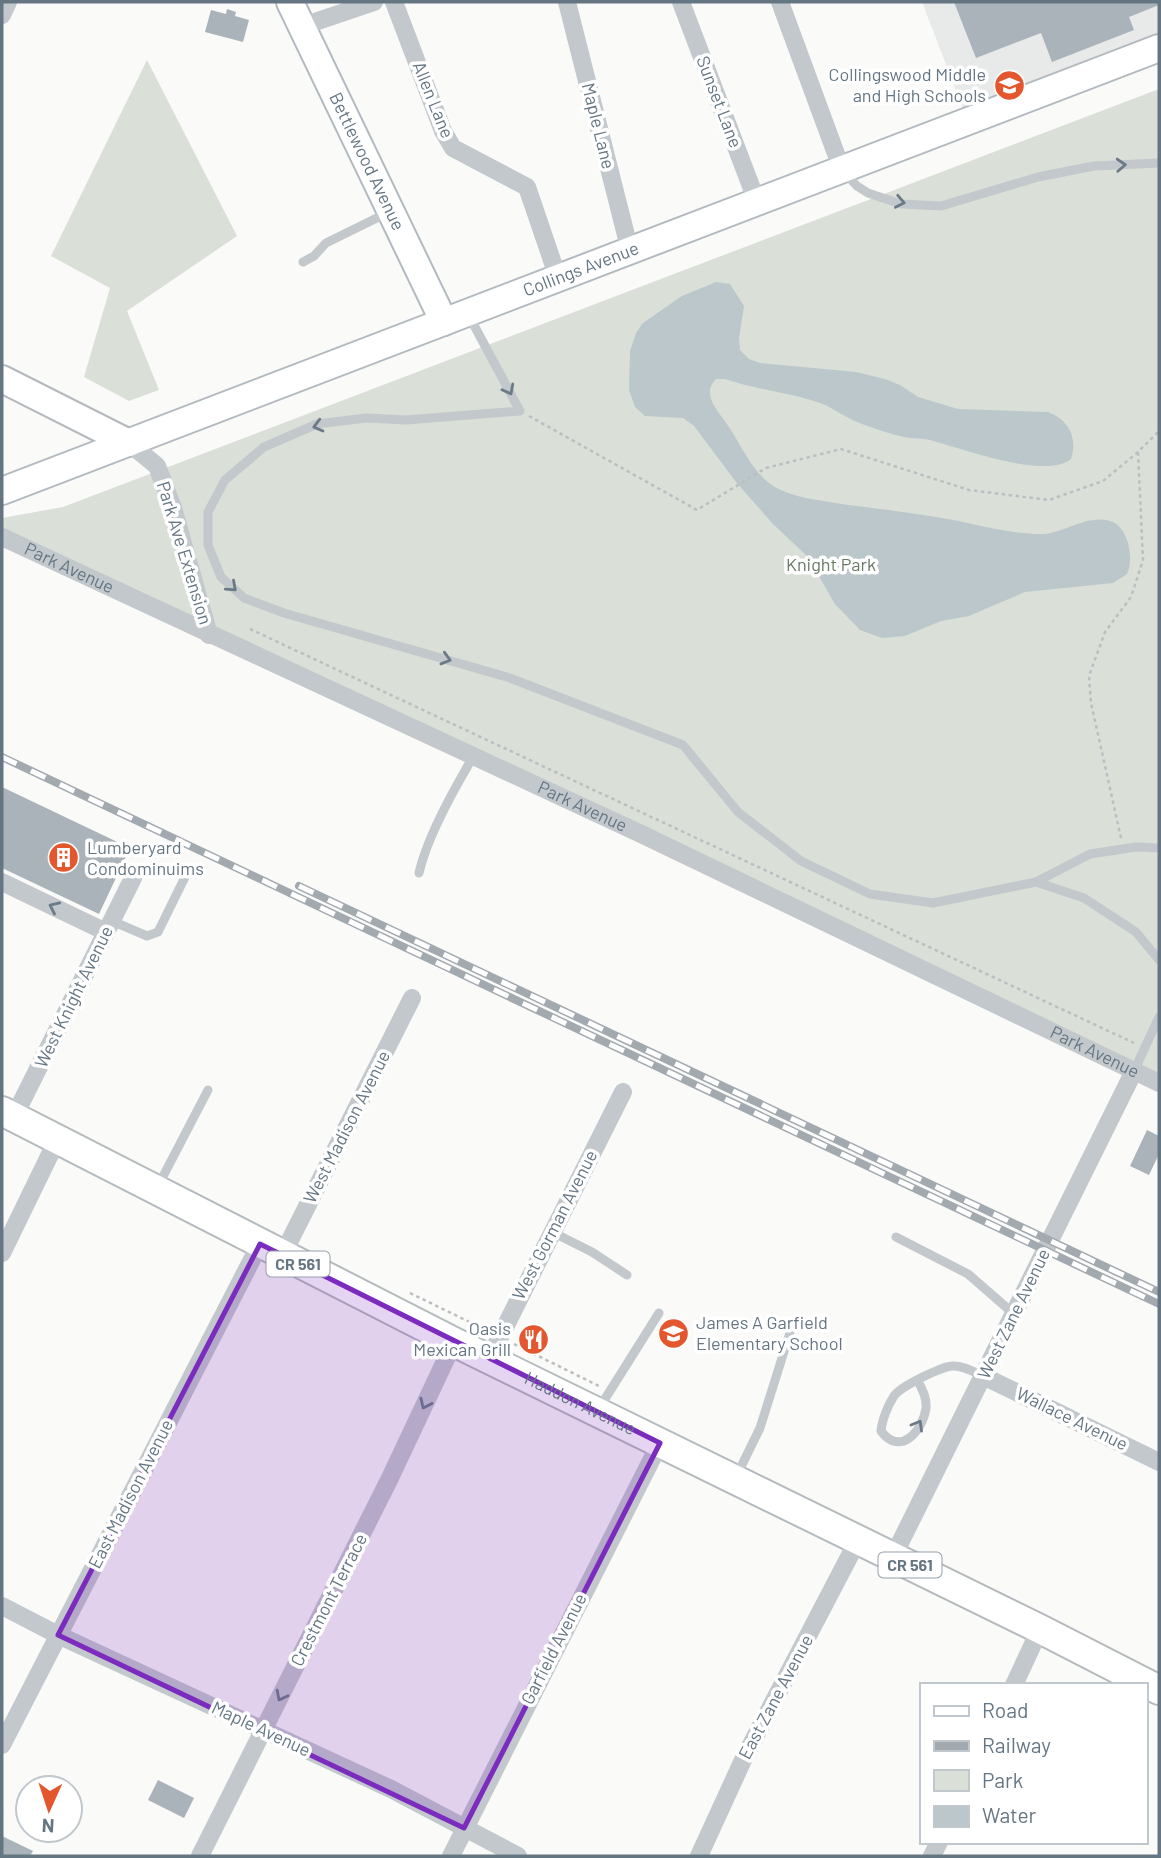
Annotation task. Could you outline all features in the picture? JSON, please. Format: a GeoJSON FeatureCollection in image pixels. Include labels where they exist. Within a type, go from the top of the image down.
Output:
{"type":"FeatureCollection","features":[{"type":"Feature","properties":{"kind":"main road","name":"Bettlewood Avenue"},"geometry":{"type":"LineString","coordinates":[[290,2],[391,211],[456,317]]}},
{"type":"Feature","properties":{"kind":"main road","name":"Collings Avenue"},"geometry":{"type":"LineString","coordinates":[[2,491],[1159,48]]}},
{"type":"Feature","properties":{"kind":"main road"},"geometry":{"type":"LineString","coordinates":[[2,379],[129,443]]}},
{"type":"Feature","properties":{"kind":"main road","name":"Haddon Avenue"},"geometry":{"type":"LineString","coordinates":[[8,1114],[454,1342],[1145,1683]]}},
{"type":"Feature","properties":{"kind":"street"},"geometry":{"type":"LineString","coordinates":[[2,15],[8,2]]}},
{"type":"Feature","properties":{"kind":"street"},"geometry":{"type":"LineString","coordinates":[[303,26],[374,2]]}},
{"type":"Feature","properties":{"kind":"street","name":"Allen Lane"},"geometry":{"type":"LineString","coordinates":[[394,2],[443,131],[453,148],[527,187],[558,278]]}},
{"type":"Feature","properties":{"kind":"street","name":"Maple Lane"},"geometry":{"type":"LineString","coordinates":[[567,2],[630,251]]}},
{"type":"Feature","properties":{"kind":"street","name":"Sunset Lane"},"geometry":{"type":"LineString","coordinates":[[681,2],[757,202]]}},
{"type":"Feature","properties":{"kind":"street"},"geometry":{"type":"LineString","coordinates":[[780,2],[842,170]]}},
{"type":"Feature","properties":{"kind":"street","name":"Park Ave Extension"},"geometry":{"type":"LineString","coordinates":[[129,443],[157,466],[173,508],[209,635]]}},
{"type":"Feature","properties":{"kind":"street","name":"Park Avenue"},"geometry":{"type":"LineString","coordinates":[[2,537],[639,833],[1159,1083]]}},
{"type":"Feature","properties":{"kind":"street","name":"West Knight Avenue"},"geometry":{"type":"LineString","coordinates":[[8,1114],[133,878]]}},
{"type":"Feature","properties":{"kind":"street"},"geometry":{"type":"LineString","coordinates":[[2,883],[109,927]]}},
{"type":"Feature","properties":{"kind":"street","name":"West Madison Avenue"},"geometry":{"type":"LineString","coordinates":[[271,1250],[412,998]]}},
{"type":"Feature","properties":{"kind":"street","name":"West Zane Avenue"},"geometry":{"type":"LineString","coordinates":[[893,1557],[1134,1071]]}},
{"type":"Feature","properties":{"kind":"street","name":"West Gorman Avenue"},"geometry":{"type":"LineString","coordinates":[[489,1359],[622,1092]]}},
{"type":"Feature","properties":{"kind":"street"},"geometry":{"type":"LineString","coordinates":[[2,1253],[57,1140]]}},
{"type":"Feature","properties":{"kind":"street","name":"East Madison Avenue"},"geometry":{"type":"LineString","coordinates":[[2,1745],[58,1635],[271,1250]]}},
{"type":"Feature","properties":{"kind":"street","name":"Crestmont Terrace"},"geometry":{"type":"LineString","coordinates":[[200,1856],[390,1478],[454,1342]]}},
{"type":"Feature","properties":{"kind":"street","name":"Wallace Avenue"},"geometry":{"type":"LineString","coordinates":[[984,1376],[1159,1462]]}},
{"type":"Feature","properties":{"kind":"street","name":"Garfield Avenue"},"geometry":{"type":"LineString","coordinates":[[451,1856],[660,1443]]}},
{"type":"Feature","properties":{"kind":"street","name":"East Zane Avenue"},"geometry":{"type":"LineString","coordinates":[[698,1856],[743,1760],[858,1540]]}},
{"type":"Feature","properties":{"kind":"street","name":"Maple Avenue"},"geometry":{"type":"LineString","coordinates":[[2,1606],[58,1635],[391,1789],[518,1856]]}},
{"type":"Feature","properties":{"kind":"street"},"geometry":{"type":"LineString","coordinates":[[1015,1683],[1040,1629]]}},
{"type":"Feature","properties":{"kind":"lane"},"geometry":{"type":"LineString","coordinates":[[842,170],[868,194],[901,204],[941,206],[1049,175],[1094,166],[1159,163]]}},
{"type":"Feature","properties":{"kind":"lane"},"geometry":{"type":"LineString","coordinates":[[303,261],[314,256],[326,243],[391,211]]}},
{"type":"Feature","properties":{"kind":"lane"},"geometry":{"type":"LineString","coordinates":[[456,317],[520,411],[406,420],[366,418],[317,424],[264,447],[225,480],[208,512],[208,545],[221,577],[244,598],[284,613],[510,678],[683,745],[738,813],[801,861],[870,894],[933,903],[1036,881],[1090,854],[1123,849],[1159,848]]}},
{"type":"Feature","properties":{"kind":"lane"},"geometry":{"type":"LineString","coordinates":[[419,873],[429,843],[473,757]]}},
{"type":"Feature","properties":{"kind":"lane"},"geometry":{"type":"LineString","coordinates":[[109,927],[147,936],[158,932],[186,875]]}},
{"type":"Feature","properties":{"kind":"lane"},"geometry":{"type":"LineString","coordinates":[[1036,881],[1084,898],[1136,932],[1159,960]]}},
{"type":"Feature","properties":{"kind":"lane"},"geometry":{"type":"LineString","coordinates":[[1134,1071],[1159,1017]]}},
{"type":"Feature","properties":{"kind":"lane"},"geometry":{"type":"LineString","coordinates":[[155,1191],[208,1090]]}},
{"type":"Feature","properties":{"kind":"lane"},"geometry":{"type":"LineString","coordinates":[[552,1232],[592,1252],[627,1275]]}},
{"type":"Feature","properties":{"kind":"lane"},"geometry":{"type":"LineString","coordinates":[[896,1237],[968,1274],[1014,1314]]}},
{"type":"Feature","properties":{"kind":"lane"},"geometry":{"type":"LineString","coordinates":[[597,1412],[659,1313]]}},
{"type":"Feature","properties":{"kind":"lane"},"geometry":{"type":"LineString","coordinates":[[734,1479],[760,1428],[793,1324]]}},
{"type":"Feature","properties":{"kind":"lane"},"geometry":{"type":"LineString","coordinates":[[918,1381],[926,1404],[925,1412],[915,1433],[897,1444],[891,1442],[881,1431],[894,1395],[901,1390],[941,1368],[953,1366],[984,1376]]}},
{"type":"Feature","properties":{"kind":"path"},"geometry":{"type":"LineString","coordinates":[[520,411],[697,510],[766,468],[841,449],[969,490],[1049,500],[1102,481],[1159,431]]}},
{"type":"Feature","properties":{"kind":"path"},"geometry":{"type":"LineString","coordinates":[[1123,849],[1091,703],[1089,676],[1105,632],[1131,597],[1143,560],[1138,452]]}},
{"type":"Feature","properties":{"kind":"path"},"geometry":{"type":"LineString","coordinates":[[250,629],[1145,1048]]}},
{"type":"Feature","properties":{"kind":"highlighted area"},"geometry":{"type":"Polygon","coordinates":[[[260,1244],[660,1443],[464,1828],[58,1635],[260,1244]]]}},
{"type":"Feature","properties":{"kind":"shaded area","name":"Collingswood Middle and High Schools"},"geometry":{"type":"Polygon","coordinates":[[[922,2],[1159,2],[1159,48],[968,122],[922,2]]]}},
{"type":"Feature","properties":{"kind":"green space"},"geometry":{"type":"Polygon","coordinates":[[[147,60],[237,236],[127,311],[159,390],[129,401],[84,377],[110,288],[51,256],[147,60]]]}},
{"type":"Feature","properties":{"kind":"green space","name":"Knight Park"},"geometry":{"type":"Polygon","coordinates":[[[1159,89],[1159,1083],[2,537],[2,518],[63,507],[1159,89]]]}},
{"type":"Feature","properties":{"kind":"water"},"geometry":{"type":"Polygon","coordinates":[[[716,282],[730,284],[744,306],[740,350],[749,359],[760,363],[856,372],[885,379],[918,397],[958,409],[1048,412],[1066,425],[1073,444],[1071,459],[1059,465],[1023,464],[930,440],[907,438],[856,421],[814,401],[716,379],[710,389],[714,405],[752,465],[766,481],[790,494],[816,500],[936,517],[1001,530],[1041,534],[1086,521],[1113,522],[1123,531],[1129,545],[1127,574],[1113,583],[1025,592],[969,616],[941,621],[905,636],[882,638],[860,630],[835,604],[807,556],[773,524],[736,482],[694,426],[683,418],[645,416],[635,407],[629,390],[630,351],[636,333],[643,323],[682,296],[716,282]]]}},
{"type":"Feature","properties":{"kind":"building"},"geometry":{"type":"Polygon","coordinates":[[[954,2],[1159,2],[1159,5],[1129,17],[1134,30],[1052,62],[1041,33],[976,58],[954,2]]]}},
{"type":"Feature","properties":{"kind":"building"},"geometry":{"type":"Polygon","coordinates":[[[227,9],[236,12],[235,16],[249,20],[243,42],[205,32],[211,10],[226,14],[227,9]]]}},
{"type":"Feature","properties":{"kind":"building","name":"Lumberyard Condominuims"},"geometry":{"type":"Polygon","coordinates":[[[2,787],[130,848],[99,914],[2,868],[2,787]]]}},
{"type":"Feature","properties":{"kind":"building"},"geometry":{"type":"Polygon","coordinates":[[[1147,1130],[1159,1136],[1159,1154],[1149,1175],[1130,1166],[1147,1130]]]}},
{"type":"Feature","properties":{"kind":"building"},"geometry":{"type":"Polygon","coordinates":[[[158,1780],[194,1798],[184,1818],[148,1800],[158,1780]]]}},
{"type":"Feature","properties":{"kind":"building"},"geometry":{"type":"Polygon","coordinates":[[[2,1836],[33,1851],[30,1856],[2,1856],[2,1836]]]}},
{"type":"Feature","properties":{"kind":"railway"},"geometry":{"type":"LineString","coordinates":[[2,757],[1159,1304]]}},
{"type":"Feature","properties":{"kind":"railway"},"geometry":{"type":"LineString","coordinates":[[299,886],[1159,1292]]}},
{"type":"Feature","properties":{"kind":"place","name":"Collingswood Middle and High Schools"},"geometry":{"type":"Point","coordinates":[1009,85]}},
{"type":"Feature","properties":{"kind":"place","name":"Lumberyard Condominuims"},"geometry":{"type":"Point","coordinates":[64,858]}},
{"type":"Feature","properties":{"kind":"place","name":"James A Garfield Elementary School"},"geometry":{"type":"Point","coordinates":[673,1333]}},
{"type":"Feature","properties":{"kind":"place","name":"Oasis Mexican Grill"},"geometry":{"type":"Point","coordinates":[534,1339]}}]}
